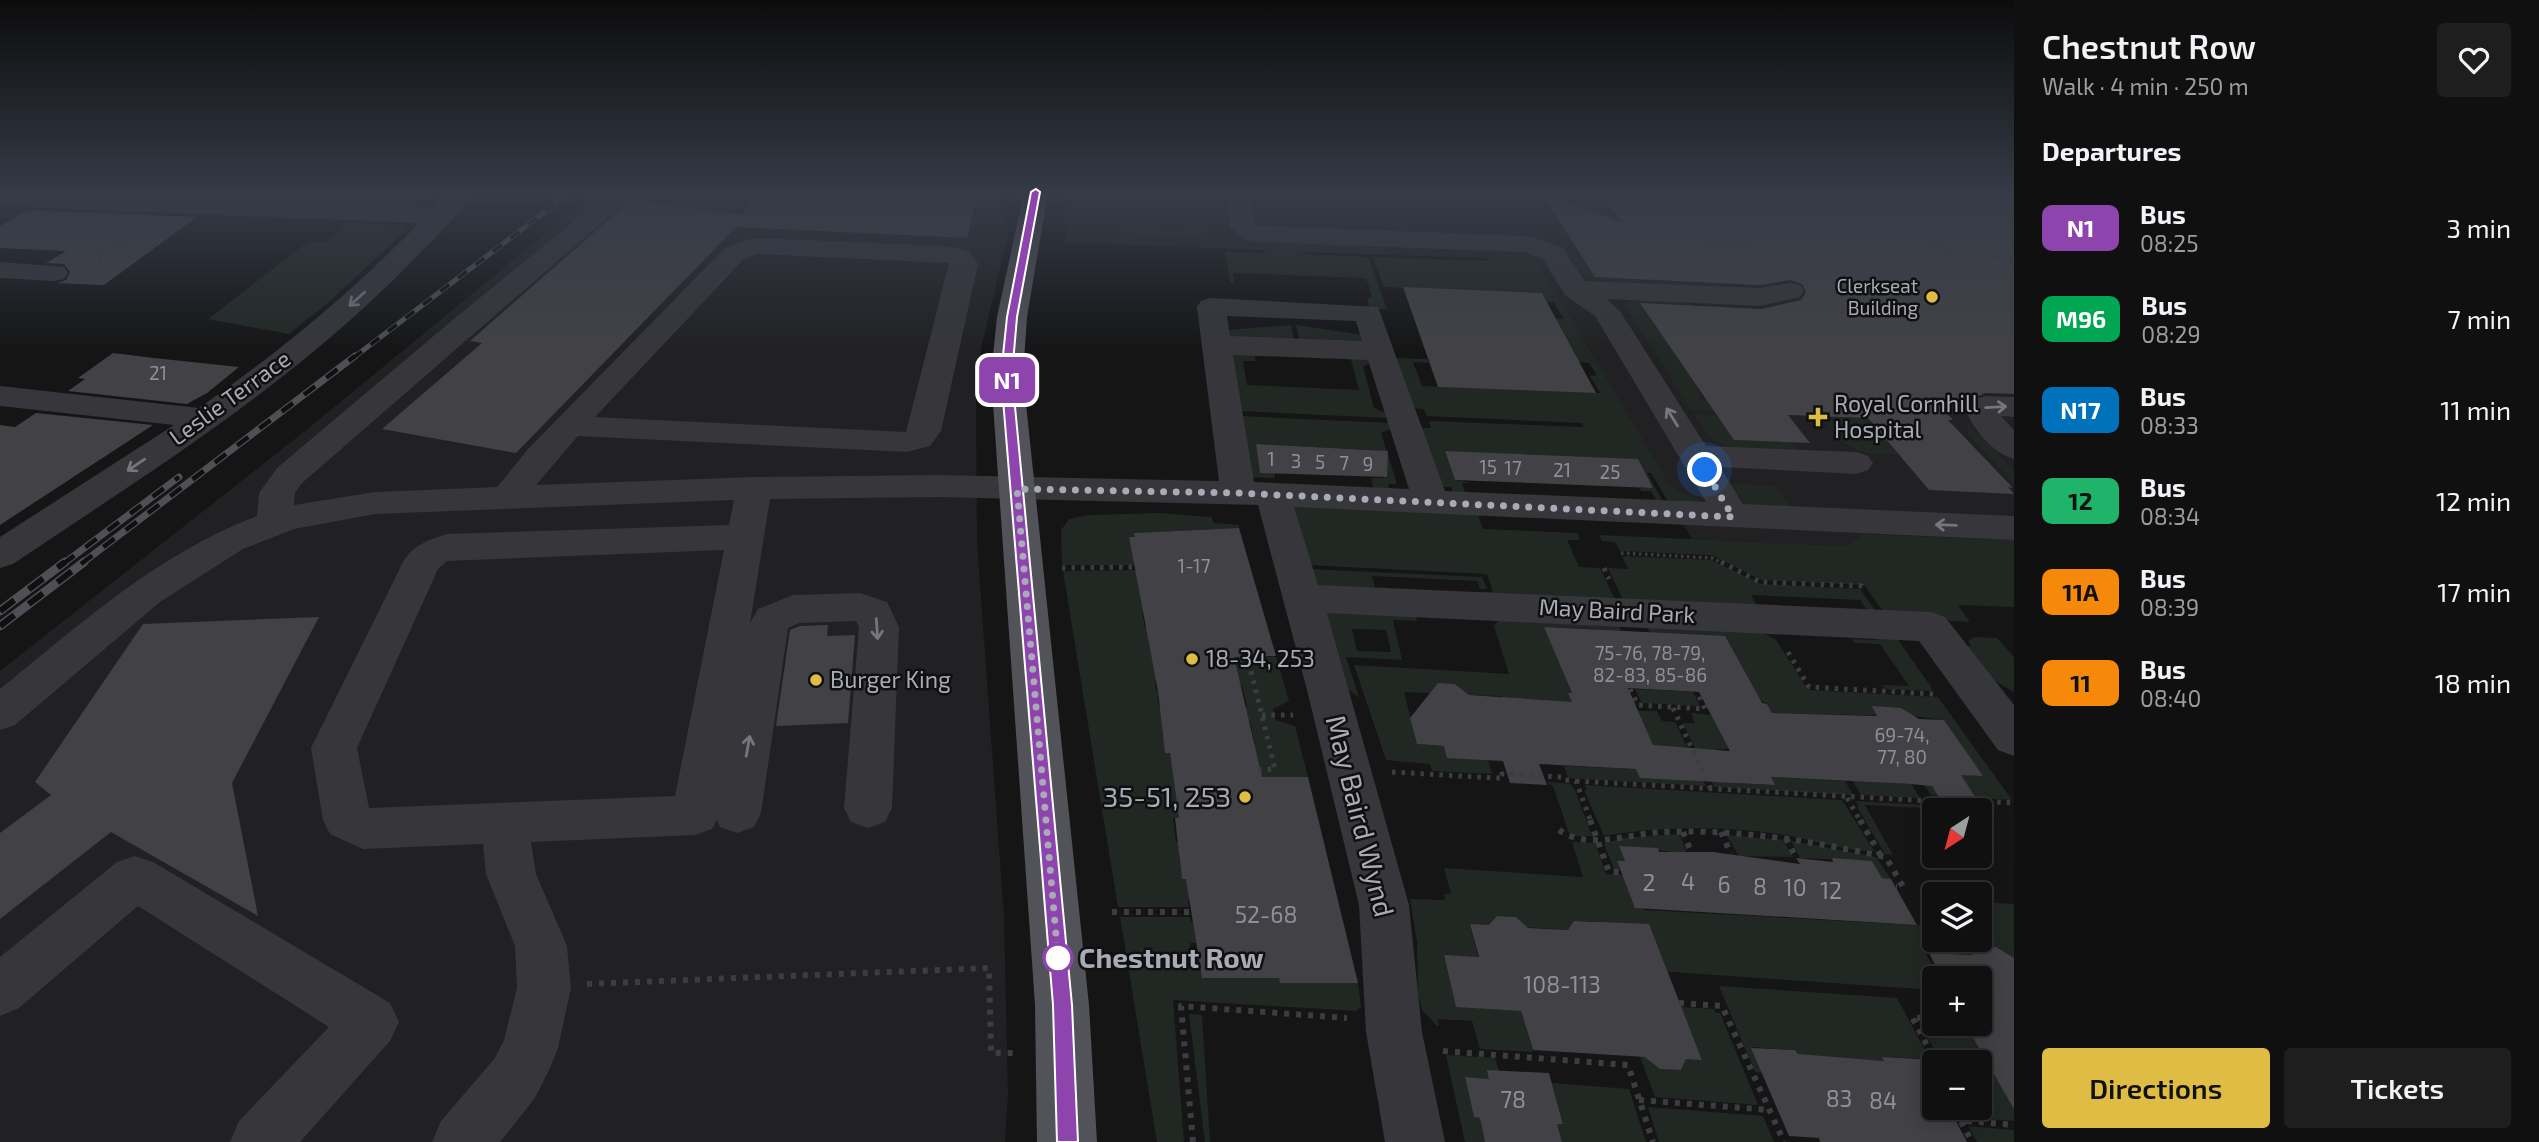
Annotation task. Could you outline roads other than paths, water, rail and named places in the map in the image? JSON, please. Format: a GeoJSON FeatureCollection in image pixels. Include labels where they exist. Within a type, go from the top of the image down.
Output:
{"type":"FeatureCollection","features":[{"type":"Feature","properties":{"kind":"main road"},"geometry":{"type":"LineString","coordinates":[[1026,245],[1012,317],[1006,375],[1062,1005],[1067,1142]]}},
{"type":"Feature","properties":{"kind":"street","name":"Leslie Terrace"},"geometry":{"type":"LineString","coordinates":[[0,555],[204,418],[346,309],[410,245]]}},
{"type":"Feature","properties":{"kind":"street"},"geometry":{"type":"LineString","coordinates":[[275,523],[277,494],[289,475],[560,245]]}},
{"type":"Feature","properties":{"kind":"street"},"geometry":{"type":"LineString","coordinates":[[1536,245],[1555,255],[1575,289],[1606,311],[1733,517]]}},
{"type":"Feature","properties":{"kind":"street"},"geometry":{"type":"LineString","coordinates":[[509,497],[541,455],[734,254],[742,249],[753,246],[947,254],[960,257],[964,264],[924,431],[918,439],[907,442],[571,426]]}},
{"type":"Feature","properties":{"kind":"street"},"geometry":{"type":"LineString","coordinates":[[0,270],[54,273]]}},
{"type":"Feature","properties":{"kind":"street"},"geometry":{"type":"LineString","coordinates":[[1575,289],[1760,297],[1790,291]]}},
{"type":"Feature","properties":{"kind":"street","name":"May Baird Wynd"},"geometry":{"type":"LineString","coordinates":[[1415,1142],[1394,1032],[1384,905],[1303,598],[1256,494],[1217,345],[1211,307],[1368,313],[1432,503]]}},
{"type":"Feature","properties":{"kind":"street"},"geometry":{"type":"LineString","coordinates":[[0,396],[204,418]]}},
{"type":"Feature","properties":{"kind":"street"},"geometry":{"type":"LineString","coordinates":[[2014,407],[1986,407],[1982,412],[1986,420],[2014,449]]}},
{"type":"Feature","properties":{"kind":"street"},"geometry":{"type":"LineString","coordinates":[[1696,456],[1857,463]]}},
{"type":"Feature","properties":{"kind":"street"},"geometry":{"type":"LineString","coordinates":[[0,713],[146,592],[230,540],[287,518],[375,503],[754,488],[939,486],[1256,494],[2014,528]]}},
{"type":"Feature","properties":{"kind":"street"},"geometry":{"type":"LineString","coordinates":[[746,537],[447,547],[434,552],[422,562],[334,748],[347,820],[363,829],[695,815],[746,537],[754,488]]}},
{"type":"Feature","properties":{"kind":"street","name":"May Baird Park"},"geometry":{"type":"LineString","coordinates":[[1303,598],[1931,627],[2014,737]]}},
{"type":"Feature","properties":{"kind":"street"},"geometry":{"type":"LineString","coordinates":[[737,813],[768,627],[772,619],[793,609],[860,607],[873,612],[877,618],[879,627],[868,808]]}},
{"type":"Feature","properties":{"kind":"street"},"geometry":{"type":"LineString","coordinates":[[462,1142],[515,1078],[530,1048],[544,988],[541,946],[512,874],[504,822]]}},
{"type":"Feature","properties":{"kind":"street"},"geometry":{"type":"LineString","coordinates":[[0,990],[135,878],[372,1021],[260,1142]]}},
{"type":"Feature","properties":{"kind":"railway"},"geometry":{"type":"LineString","coordinates":[[353,358],[501,245]]}},
{"type":"Feature","properties":{"kind":"railway"},"geometry":{"type":"LineString","coordinates":[[81,564],[355,356]]}},
{"type":"Feature","properties":{"kind":"railway"},"geometry":{"type":"LineString","coordinates":[[63,564],[179,477]]}},
{"type":"Feature","properties":{"kind":"railway"},"geometry":{"type":"LineString","coordinates":[[0,611],[65,562]]}},
{"type":"Feature","properties":{"kind":"railway"},"geometry":{"type":"LineString","coordinates":[[0,626],[84,562]]}},
{"type":"Feature","properties":{"kind":"place","name":"Clerkseat Building"},"geometry":{"type":"Point","coordinates":[1932,297]}},
{"type":"Feature","properties":{"kind":"place","name":"Royal Cornhill Hospital"},"geometry":{"type":"Point","coordinates":[1818,417]}},
{"type":"Feature","properties":{"kind":"place","name":"18-34, 253"},"geometry":{"type":"Point","coordinates":[1192,659]}},
{"type":"Feature","properties":{"kind":"place","name":"Burger King"},"geometry":{"type":"Point","coordinates":[816,680]}},
{"type":"Feature","properties":{"kind":"place","name":"35-51, 253"},"geometry":{"type":"Point","coordinates":[1245,797]}},
{"type":"Feature","properties":{"kind":"place","name":"Chestnut Row"},"geometry":{"type":"Point","coordinates":[1058,958]}}]}
